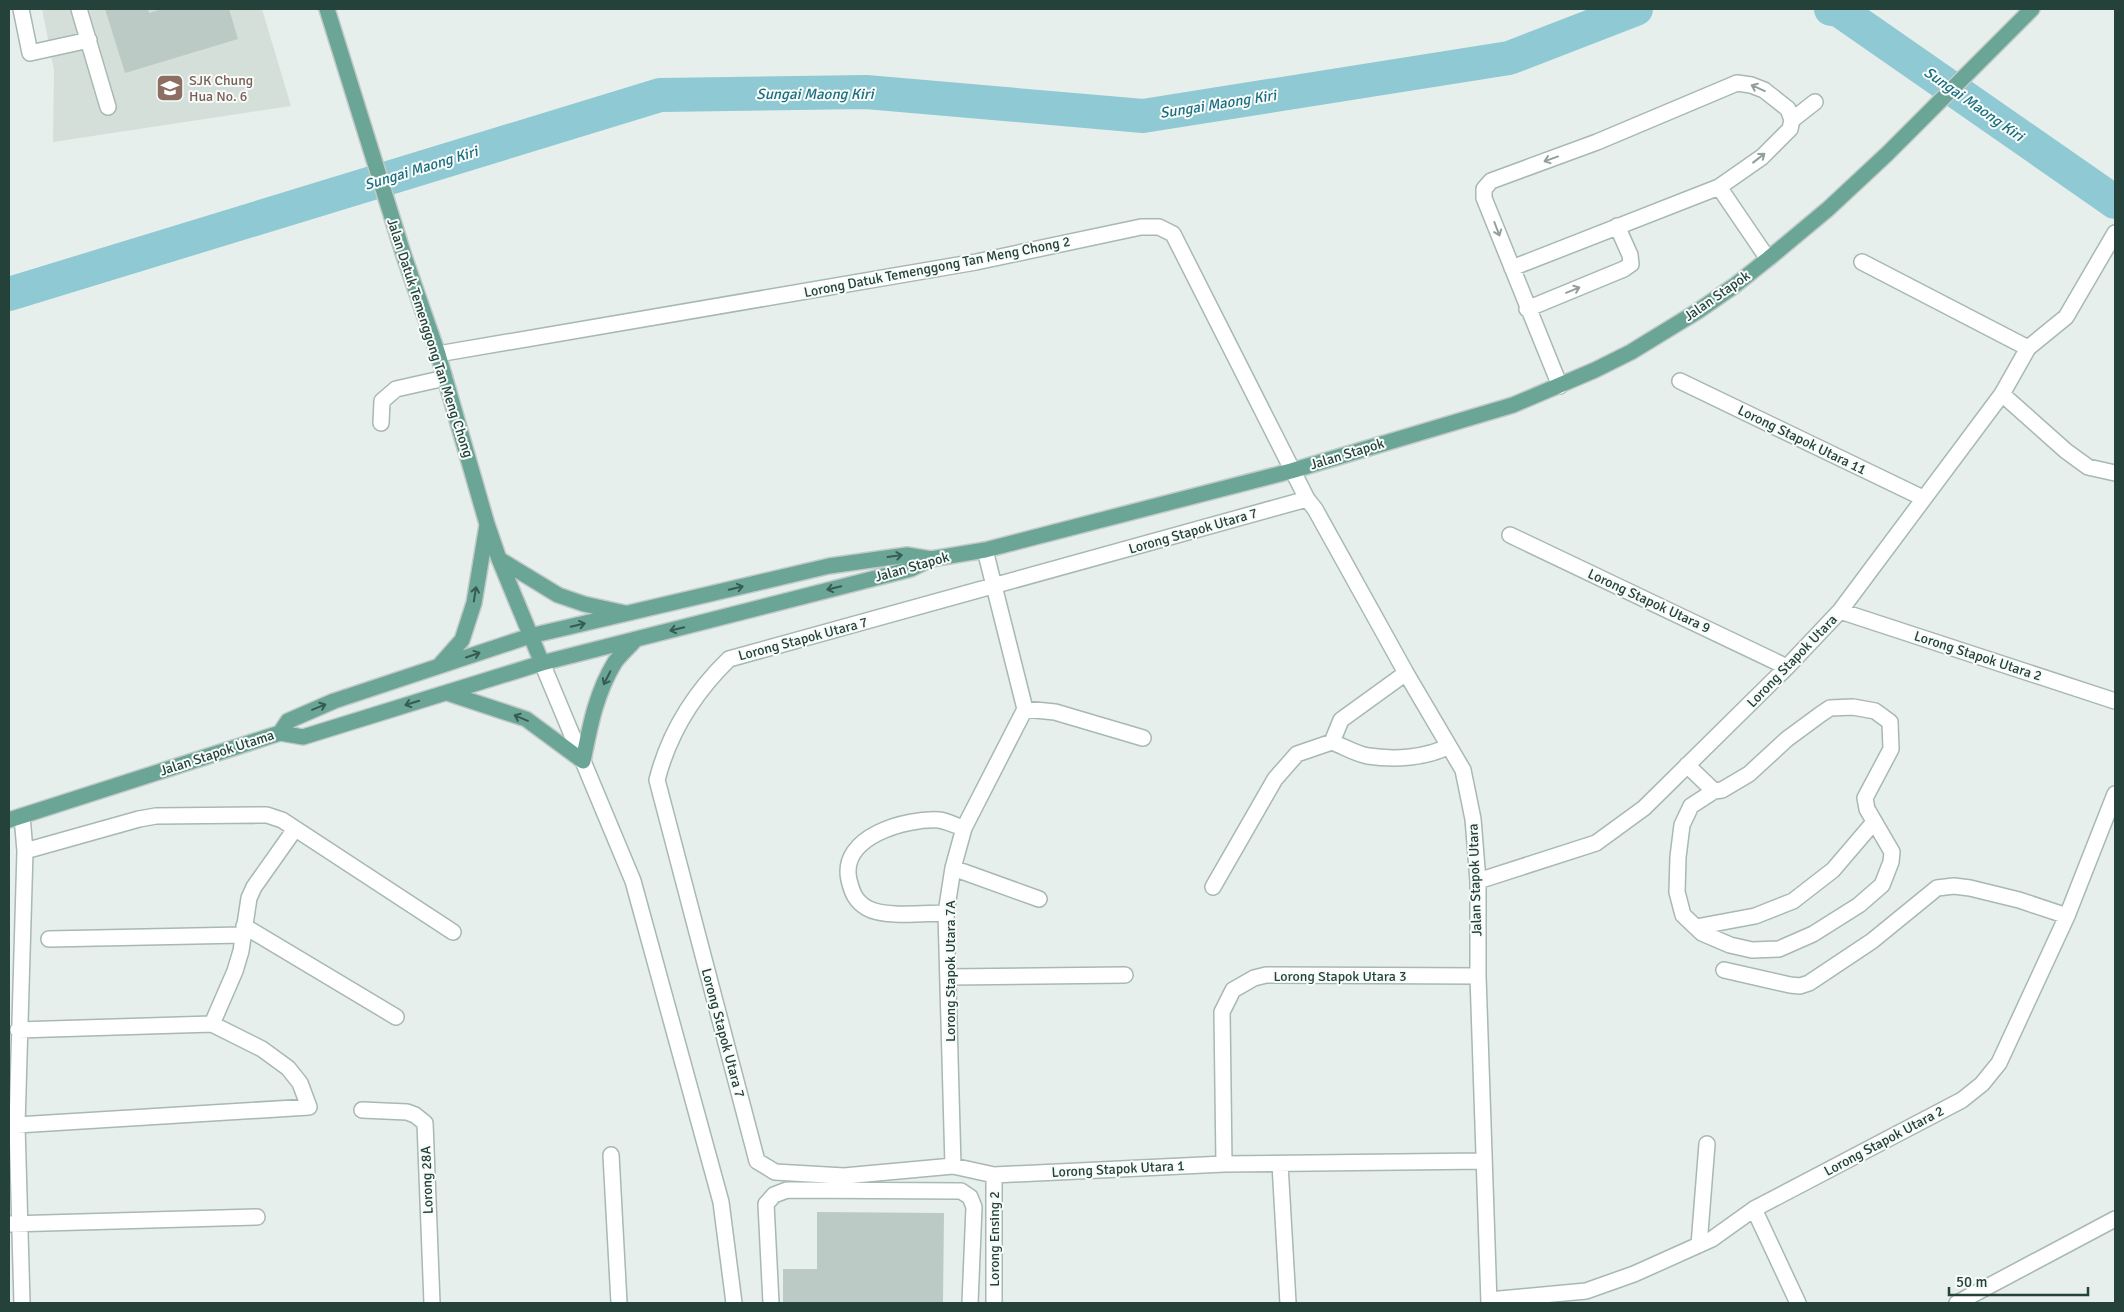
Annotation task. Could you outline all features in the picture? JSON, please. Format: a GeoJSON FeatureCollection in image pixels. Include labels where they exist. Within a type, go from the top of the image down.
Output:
{"type":"FeatureCollection","features":[{"type":"Feature","properties":{"kind":"main road","name":"Jalan Datuk Temenggong Tan Meng Chong"},"geometry":{"type":"LineString","coordinates":[[327,9],[404,256],[438,354],[487,524],[499,559],[542,663]]}},
{"type":"Feature","properties":{"kind":"main road","name":"Jalan Stapok"},"geometry":{"type":"LineString","coordinates":[[542,663],[911,569],[931,559],[985,550],[1291,471],[1513,405],[1560,386],[1631,352],[1690,316],[1734,286],[1768,259],[1828,209],[1887,154],[2032,9]]}},
{"type":"Feature","properties":{"kind":"main road"},"geometry":{"type":"LineString","coordinates":[[438,667],[462,640],[474,603],[487,524]]}},
{"type":"Feature","properties":{"kind":"main road"},"geometry":{"type":"LineString","coordinates":[[280,733],[288,720],[313,709],[530,636],[830,566],[907,555],[931,559]]}},
{"type":"Feature","properties":{"kind":"main road"},"geometry":{"type":"LineString","coordinates":[[499,559],[543,586],[584,604],[628,613],[652,609]]}},
{"type":"Feature","properties":{"kind":"main road"},"geometry":{"type":"LineString","coordinates":[[447,692],[526,719],[583,761],[591,720],[599,694],[616,661],[636,639]]}},
{"type":"Feature","properties":{"kind":"main road","name":"Jalan Stapok Utama"},"geometry":{"type":"LineString","coordinates":[[15,818],[280,733],[303,736],[542,663]]}},
{"type":"Feature","properties":{"kind":"street"},"geometry":{"type":"LineString","coordinates":[[21,9],[30,53],[89,40]]}},
{"type":"Feature","properties":{"kind":"street"},"geometry":{"type":"LineString","coordinates":[[79,9],[108,107]]}},
{"type":"Feature","properties":{"kind":"street"},"geometry":{"type":"LineString","coordinates":[[1512,268],[1719,187],[1762,157],[1790,129],[1792,120],[1788,109],[1764,90],[1751,84],[1737,83],[1597,142],[1491,181],[1484,189],[1484,198],[1528,309],[1560,386]]}},
{"type":"Feature","properties":{"kind":"street"},"geometry":{"type":"LineString","coordinates":[[1792,120],[1815,102]]}},
{"type":"Feature","properties":{"kind":"street"},"geometry":{"type":"LineString","coordinates":[[1719,187],[1768,259]]}},
{"type":"Feature","properties":{"kind":"street"},"geometry":{"type":"LineString","coordinates":[[1528,309],[1630,264],[1630,254],[1617,226]]}},
{"type":"Feature","properties":{"kind":"street","name":"Lorong Datuk Temenggong Tan Meng Chong 2"},"geometry":{"type":"LineString","coordinates":[[438,354],[976,262],[1140,227],[1159,227],[1172,234],[1291,471],[1307,499]]}},
{"type":"Feature","properties":{"kind":"street"},"geometry":{"type":"LineString","coordinates":[[1862,262],[2028,348],[2066,317],[2115,233]]}},
{"type":"Feature","properties":{"kind":"street","name":"Lorong Stapok Utara"},"geometry":{"type":"LineString","coordinates":[[1478,882],[1596,843],[1644,808],[1788,667],[1840,611],[2002,394],[2028,348]]}},
{"type":"Feature","properties":{"kind":"street"},"geometry":{"type":"LineString","coordinates":[[381,422],[382,401],[396,389],[445,378]]}},
{"type":"Feature","properties":{"kind":"street","name":"Lorong Stapok Utara 11"},"geometry":{"type":"LineString","coordinates":[[1680,382],[1923,498]]}},
{"type":"Feature","properties":{"kind":"street"},"geometry":{"type":"LineString","coordinates":[[2002,394],[2066,451],[2088,467],[2115,473]]}},
{"type":"Feature","properties":{"kind":"street","name":"Lorong Stapok Utara 7"},"geometry":{"type":"LineString","coordinates":[[757,1161],[658,780],[679,724],[692,701],[711,676],[729,660],[1307,499]]}},
{"type":"Feature","properties":{"kind":"street","name":"Jalan Stapok Utara"},"geometry":{"type":"LineString","coordinates":[[1307,499],[1315,509],[1406,673],[1463,770],[1473,819],[1478,882],[1478,976],[1489,1302]]}},
{"type":"Feature","properties":{"kind":"street","name":"Lorong Stapok Utara 9"},"geometry":{"type":"LineString","coordinates":[[1510,535],[1788,667]]}},
{"type":"Feature","properties":{"kind":"street"},"geometry":{"type":"LineString","coordinates":[[985,550],[1025,709],[1055,712],[1143,738]]}},
{"type":"Feature","properties":{"kind":"street","name":"Lorong Stapok Utara 2"},"geometry":{"type":"LineString","coordinates":[[1840,611],[2115,701]]}},
{"type":"Feature","properties":{"kind":"street"},"geometry":{"type":"LineString","coordinates":[[542,663],[632,881],[721,1202],[734,1303]]}},
{"type":"Feature","properties":{"kind":"street"},"geometry":{"type":"LineString","coordinates":[[1332,742],[1342,720],[1406,673]]}},
{"type":"Feature","properties":{"kind":"street"},"geometry":{"type":"LineString","coordinates":[[1830,708],[1863,708],[1875,711],[1890,722],[1891,732],[1891,749],[1874,784],[1864,798],[1867,809],[1892,852],[1891,862],[1882,885],[1859,905],[1813,934],[1779,949],[1752,950],[1730,945],[1702,933],[1683,914],[1677,892],[1681,833],[1682,825],[1691,806],[1714,791],[1722,790],[1749,774],[1787,739],[1830,708]]}},
{"type":"Feature","properties":{"kind":"street","name":"Lorong Stapok Utara 7A"},"geometry":{"type":"LineString","coordinates":[[953,1166],[946,913],[953,868],[964,828],[1025,709]]}},
{"type":"Feature","properties":{"kind":"street"},"geometry":{"type":"LineString","coordinates":[[1213,887],[1275,779],[1297,754],[1332,742],[1367,756],[1418,756],[1434,754],[1449,746]]}},
{"type":"Feature","properties":{"kind":"street"},"geometry":{"type":"LineString","coordinates":[[1687,765],[1714,791]]}},
{"type":"Feature","properties":{"kind":"street","name":"Lorong Stapok Utara 2"},"geometry":{"type":"LineString","coordinates":[[1489,1302],[1586,1291],[1634,1274],[1712,1239],[1754,1209],[1962,1100],[1982,1084],[1999,1064],[2067,916],[2115,794]]}},
{"type":"Feature","properties":{"kind":"street"},"geometry":{"type":"LineString","coordinates":[[25,851],[156,816],[267,815],[282,820],[453,932]]}},
{"type":"Feature","properties":{"kind":"street"},"geometry":{"type":"LineString","coordinates":[[15,818],[25,851],[18,1030],[14,1224],[22,1303]]}},
{"type":"Feature","properties":{"kind":"street"},"geometry":{"type":"LineString","coordinates":[[946,913],[887,913],[868,908],[853,896],[848,873],[854,852],[876,832],[926,820],[941,820],[964,828]]}},
{"type":"Feature","properties":{"kind":"street"},"geometry":{"type":"LineString","coordinates":[[1696,927],[1755,916],[1793,901],[1833,870],[1874,822]]}},
{"type":"Feature","properties":{"kind":"street"},"geometry":{"type":"LineString","coordinates":[[212,1024],[235,971],[241,951],[249,898],[254,886],[295,829]]}},
{"type":"Feature","properties":{"kind":"street"},"geometry":{"type":"LineString","coordinates":[[953,868],[1040,898]]}},
{"type":"Feature","properties":{"kind":"street"},"geometry":{"type":"LineString","coordinates":[[1724,970],[1790,985],[1800,986],[1809,983],[1872,941],[1937,888],[1954,886],[1970,888],[2019,900],[2067,916]]}},
{"type":"Feature","properties":{"kind":"street"},"geometry":{"type":"LineString","coordinates":[[49,939],[243,931],[396,1017]]}},
{"type":"Feature","properties":{"kind":"street"},"geometry":{"type":"LineString","coordinates":[[948,977],[1125,975]]}},
{"type":"Feature","properties":{"kind":"street","name":"Lorong Stapok Utara 3"},"geometry":{"type":"LineString","coordinates":[[1224,1164],[1222,1012],[1233,990],[1254,978],[1266,975],[1478,976]]}},
{"type":"Feature","properties":{"kind":"street"},"geometry":{"type":"LineString","coordinates":[[17,1125],[309,1107],[300,1083],[288,1068],[262,1049],[212,1024],[18,1030]]}},
{"type":"Feature","properties":{"kind":"street","name":"Lorong 28A"},"geometry":{"type":"LineString","coordinates":[[362,1110],[407,1112],[415,1114],[425,1123],[432,1303]]}},
{"type":"Feature","properties":{"kind":"street"},"geometry":{"type":"LineString","coordinates":[[1699,1245],[1707,1144]]}},
{"type":"Feature","properties":{"kind":"street"},"geometry":{"type":"LineString","coordinates":[[611,1155],[619,1303]]}},
{"type":"Feature","properties":{"kind":"street","name":"Lorong Stapok Utara 1"},"geometry":{"type":"LineString","coordinates":[[757,1161],[775,1172],[844,1176],[953,1166],[994,1174],[1224,1164],[1484,1161]]}},
{"type":"Feature","properties":{"kind":"street"},"geometry":{"type":"LineString","coordinates":[[1280,1164],[1288,1303]]}},
{"type":"Feature","properties":{"kind":"street","name":"Lorong Ensing 2"},"geometry":{"type":"LineString","coordinates":[[994,1174],[994,1303]]}},
{"type":"Feature","properties":{"kind":"street"},"geometry":{"type":"LineString","coordinates":[[771,1303],[766,1204],[774,1195],[787,1190],[961,1191],[970,1197],[974,1206],[970,1303]]}},
{"type":"Feature","properties":{"kind":"street"},"geometry":{"type":"LineString","coordinates":[[1754,1209],[1798,1303]]}},
{"type":"Feature","properties":{"kind":"street"},"geometry":{"type":"LineString","coordinates":[[14,1224],[257,1217]]}},
{"type":"Feature","properties":{"kind":"street"},"geometry":{"type":"LineString","coordinates":[[1957,1303],[2115,1219]]}},
{"type":"Feature","properties":{"kind":"shaded area","name":"SJK Chung Hua No. 6"},"geometry":{"type":"Polygon","coordinates":[[[42,9],[262,9],[291,106],[53,142],[54,70],[42,9]]]}},
{"type":"Feature","properties":{"kind":"building"},"geometry":{"type":"Polygon","coordinates":[[[105,9],[148,9],[149,13],[162,9],[229,9],[238,39],[125,73],[105,9]]]}},
{"type":"Feature","properties":{"kind":"building"},"geometry":{"type":"Polygon","coordinates":[[[817,1212],[944,1213],[943,1303],[783,1303],[783,1269],[817,1269],[817,1212]]]}},
{"type":"Feature","properties":{"kind":"waterway","name":"Sungai Maong Kiri"},"geometry":{"type":"LineString","coordinates":[[9,294],[660,95],[866,92],[1143,116],[1509,58],[1636,9]]}},
{"type":"Feature","properties":{"kind":"waterway","name":"Sungai Maong Kiri"},"geometry":{"type":"LineString","coordinates":[[1831,9],[1839,10],[2115,202]]}},
{"type":"Feature","properties":{"kind":"place","name":"SJK Chung Hua No. 6"},"geometry":{"type":"Point","coordinates":[170,88]}}]}
